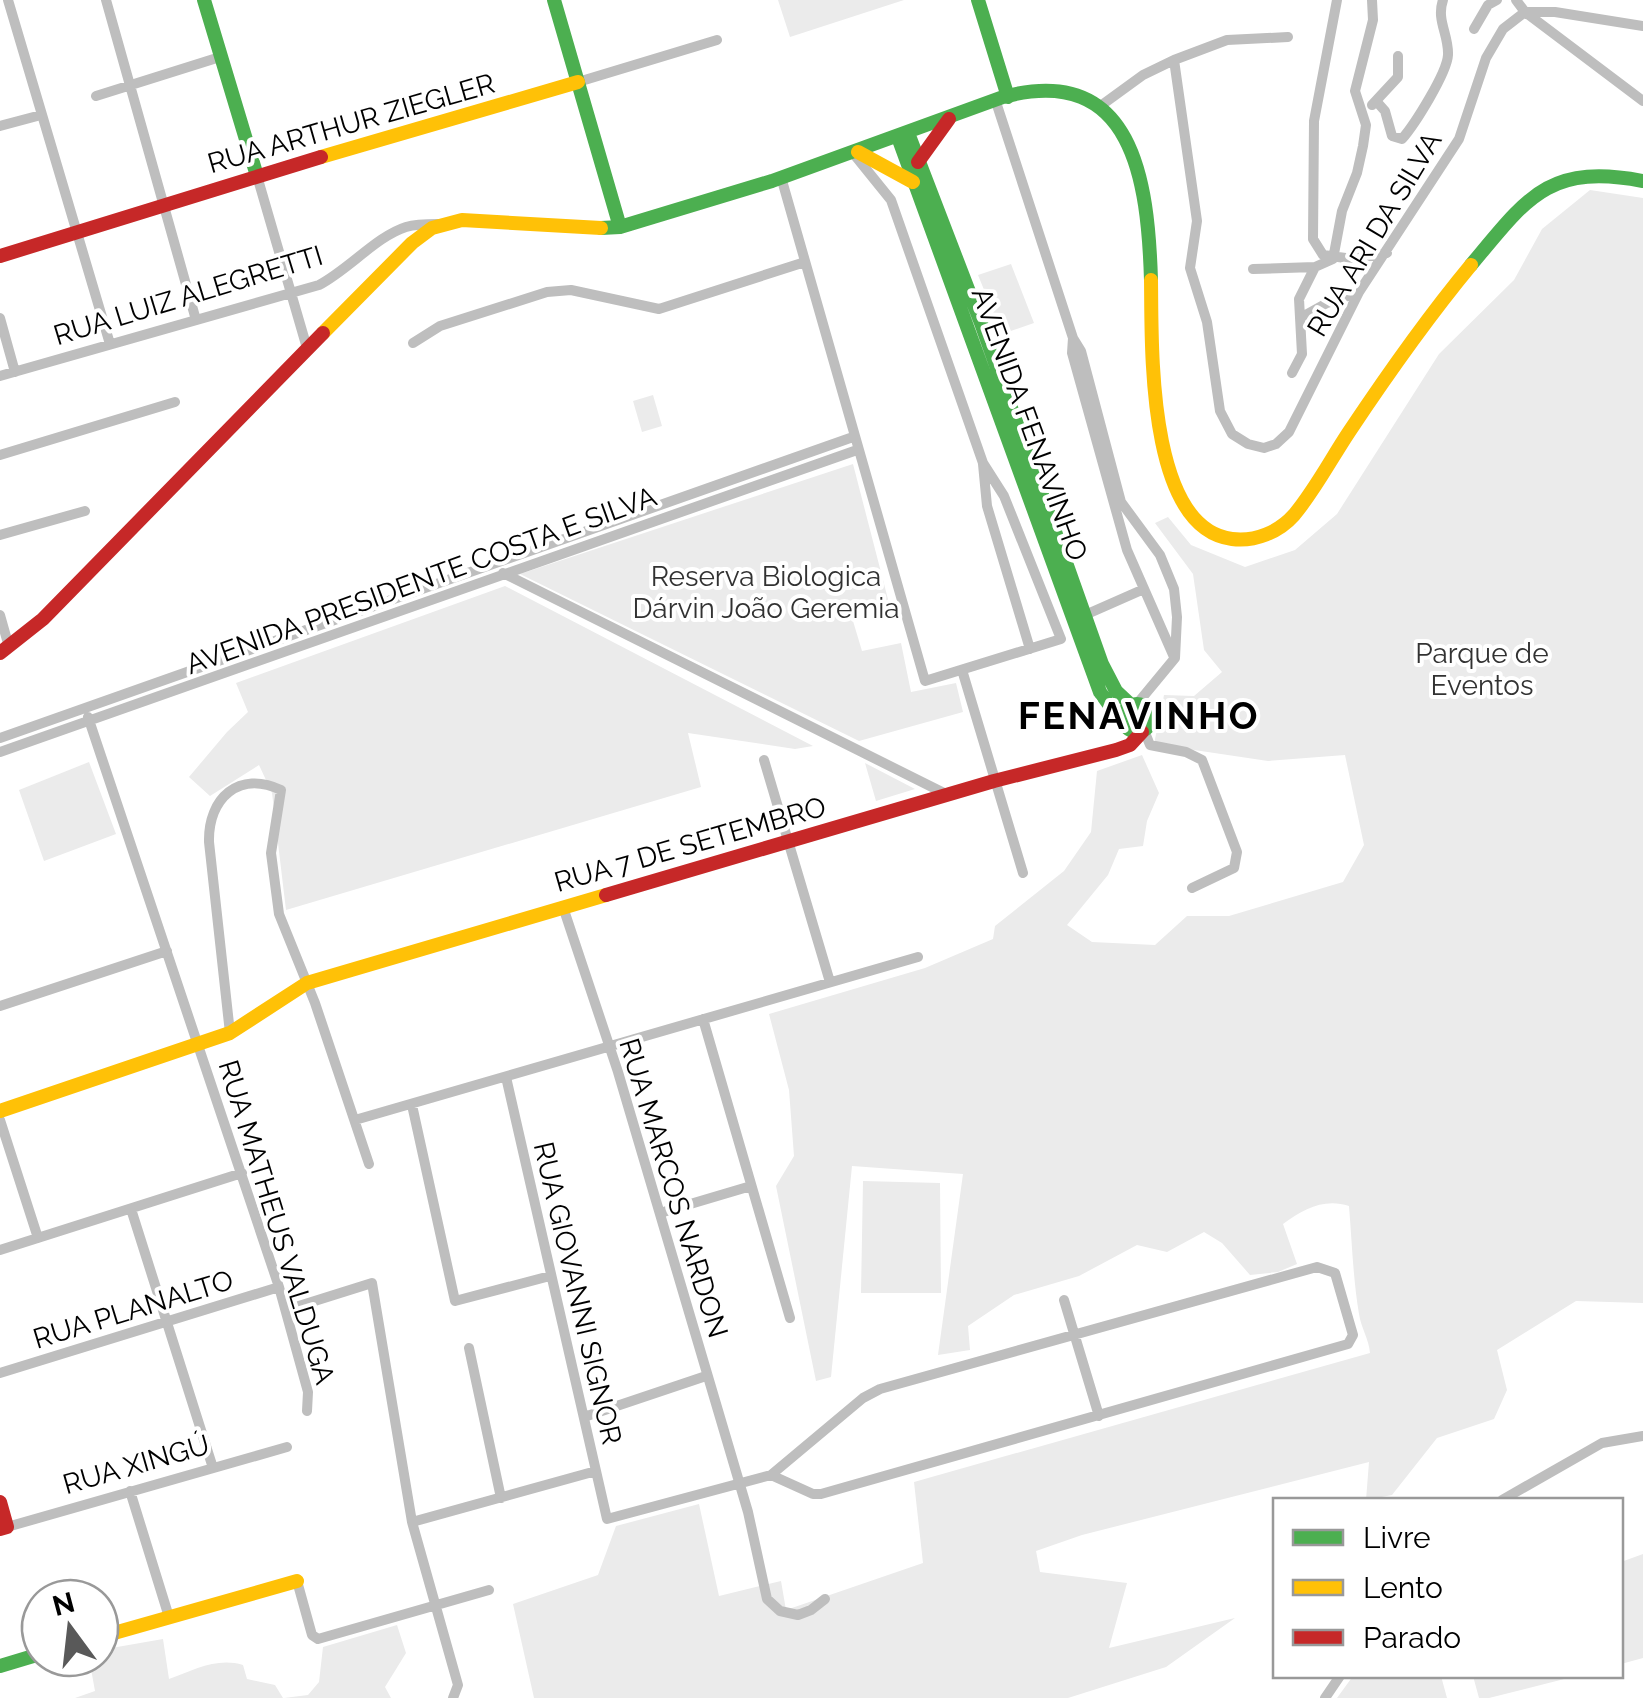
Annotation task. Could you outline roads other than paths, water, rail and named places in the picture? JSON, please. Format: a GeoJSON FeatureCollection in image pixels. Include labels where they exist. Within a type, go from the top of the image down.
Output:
{"type":"FeatureCollection","features":[{"type":"Feature","properties":{"kind":"street"},"geometry":{"type":"LineString","coordinates":[[8,0],[110,344]]}},
{"type":"Feature","properties":{"kind":"street"},"geometry":{"type":"LineString","coordinates":[[106,0],[196,320]]}},
{"type":"Feature","properties":{"kind":"street"},"geometry":{"type":"LineString","coordinates":[[204,0],[307,348]]}},
{"type":"Feature","properties":{"kind":"street"},"geometry":{"type":"LineString","coordinates":[[554,0],[620,227]]}},
{"type":"Feature","properties":{"kind":"street"},"geometry":{"type":"LineString","coordinates":[[978,0],[1002,100],[1073,338],[1081,351],[1122,502],[1160,555],[1169,574],[1178,617],[1174,658],[1122,715],[1125,726],[1143,731],[1150,746],[1186,752],[1202,760],[1237,852],[1234,868],[1192,888]]}},
{"type":"Feature","properties":{"kind":"street"},"geometry":{"type":"LineString","coordinates":[[1333,259],[1316,248],[1311,212],[1314,120],[1338,0]]}},
{"type":"Feature","properties":{"kind":"street"},"geometry":{"type":"LineString","coordinates":[[1333,259],[1342,211],[1363,146],[1366,125],[1355,91],[1374,20],[1372,0]]}},
{"type":"Feature","properties":{"kind":"street"},"geometry":{"type":"LineString","coordinates":[[1377,102],[1385,111],[1392,136],[1402,139],[1448,57],[1440,16],[1442,0]]}},
{"type":"Feature","properties":{"kind":"street"},"geometry":{"type":"LineString","coordinates":[[1474,30],[1488,6],[1498,0]]}},
{"type":"Feature","properties":{"kind":"street"},"geometry":{"type":"LineString","coordinates":[[1516,0],[1525,12],[1643,101]]}},
{"type":"Feature","properties":{"kind":"street"},"geometry":{"type":"LineString","coordinates":[[1525,12],[1555,12],[1643,26]]}},
{"type":"Feature","properties":{"kind":"street","name":"RUA ARI DA SILVA"},"geometry":{"type":"LineString","coordinates":[[1174,60],[1183,141],[1196,208],[1190,268],[1207,322],[1217,400],[1232,434],[1264,448],[1276,444],[1288,432],[1359,292],[1459,139],[1486,58],[1503,29],[1525,12]]}},
{"type":"Feature","properties":{"kind":"street"},"geometry":{"type":"LineString","coordinates":[[1099,107],[1144,74],[1227,40],[1288,37]]}},
{"type":"Feature","properties":{"kind":"street","name":"RUA ARTHUR ZIEGLER"},"geometry":{"type":"LineString","coordinates":[[0,256],[162,204],[717,40]]}},
{"type":"Feature","properties":{"kind":"street"},"geometry":{"type":"LineString","coordinates":[[96,96],[220,56]]}},
{"type":"Feature","properties":{"kind":"street"},"geometry":{"type":"LineString","coordinates":[[1362,110],[1377,102],[1398,77],[1398,56]]}},
{"type":"Feature","properties":{"kind":"street"},"geometry":{"type":"LineString","coordinates":[[5,650],[43,619],[412,242],[444,224],[462,220],[620,227],[856,153],[1002,100],[1036,90],[1067,90],[1099,107],[1128,147],[1145,193],[1151,247],[1154,394],[1158,432],[1173,488],[1184,508],[1210,532],[1241,541],[1275,532],[1293,516],[1418,330],[1528,200],[1556,182],[1590,174],[1643,181]]}},
{"type":"Feature","properties":{"kind":"street"},"geometry":{"type":"LineString","coordinates":[[0,126],[41,115]]}},
{"type":"Feature","properties":{"kind":"street"},"geometry":{"type":"LineString","coordinates":[[918,162],[949,119]]}},
{"type":"Feature","properties":{"kind":"street","name":"AVENIDA FENAVINHO"},"geometry":{"type":"LineString","coordinates":[[903,135],[918,162],[926,199],[976,325],[1088,640],[1108,679],[1134,705]]}},
{"type":"Feature","properties":{"kind":"street","name":"AVENIDA FENAVINHO"},"geometry":{"type":"LineString","coordinates":[[903,135],[912,182],[926,199]]}},
{"type":"Feature","properties":{"kind":"street"},"geometry":{"type":"LineString","coordinates":[[856,153],[888,164],[912,182]]}},
{"type":"Feature","properties":{"kind":"street"},"geometry":{"type":"LineString","coordinates":[[856,153],[890,200],[982,462],[988,506],[1030,649]]}},
{"type":"Feature","properties":{"kind":"street"},"geometry":{"type":"LineString","coordinates":[[780,177],[925,681],[1061,639],[1004,496],[982,462]]}},
{"type":"Feature","properties":{"kind":"street","name":"RUA LUIZ ALEGRETTI"},"geometry":{"type":"LineString","coordinates":[[0,376],[291,293],[335,276],[407,227],[444,224]]}},
{"type":"Feature","properties":{"kind":"street"},"geometry":{"type":"LineString","coordinates":[[382,242],[412,242]]}},
{"type":"Feature","properties":{"kind":"street"},"geometry":{"type":"LineString","coordinates":[[1252,269],[1315,268],[1333,259],[1387,253]]}},
{"type":"Feature","properties":{"kind":"street"},"geometry":{"type":"LineString","coordinates":[[413,343],[440,326],[560,290],[659,309],[805,262]]}},
{"type":"Feature","properties":{"kind":"street"},"geometry":{"type":"LineString","coordinates":[[1292,373],[1302,354],[1299,300],[1315,268]]}},
{"type":"Feature","properties":{"kind":"street"},"geometry":{"type":"LineString","coordinates":[[1300,318],[1359,292]]}},
{"type":"Feature","properties":{"kind":"street"},"geometry":{"type":"LineString","coordinates":[[0,318],[15,372]]}},
{"type":"Feature","properties":{"kind":"street"},"geometry":{"type":"LineString","coordinates":[[1073,338],[1072,354],[1112,505],[1174,658]]}},
{"type":"Feature","properties":{"kind":"street"},"geometry":{"type":"LineString","coordinates":[[0,455],[175,402]]}},
{"type":"Feature","properties":{"kind":"street","name":"AVENIDA PRESIDENTE COSTA E SILVA"},"geometry":{"type":"LineString","coordinates":[[1,746],[84,707],[853,436]]}},
{"type":"Feature","properties":{"kind":"street","name":"AVENIDA PRESIDENTE COSTA E SILVA"},"geometry":{"type":"LineString","coordinates":[[1,746],[90,722],[857,450]]}},
{"type":"Feature","properties":{"kind":"street"},"geometry":{"type":"LineString","coordinates":[[692,493],[697,506]]}},
{"type":"Feature","properties":{"kind":"street"},"geometry":{"type":"LineString","coordinates":[[644,510],[649,523]]}},
{"type":"Feature","properties":{"kind":"street"},"geometry":{"type":"LineString","coordinates":[[0,535],[85,511]]}},
{"type":"Feature","properties":{"kind":"street","name":"AVENIDA FENAVINHO"},"geometry":{"type":"LineString","coordinates":[[1043,514],[1084,614],[1100,692],[1125,726]]}},
{"type":"Feature","properties":{"kind":"street"},"geometry":{"type":"LineString","coordinates":[[490,563],[504,574],[948,795]]}},
{"type":"Feature","properties":{"kind":"street"},"geometry":{"type":"LineString","coordinates":[[1084,614],[1144,589]]}},
{"type":"Feature","properties":{"kind":"street"},"geometry":{"type":"LineString","coordinates":[[0,615],[5,650]]}},
{"type":"Feature","properties":{"kind":"street"},"geometry":{"type":"LineString","coordinates":[[240,652],[246,666]]}},
{"type":"Feature","properties":{"kind":"street"},"geometry":{"type":"LineString","coordinates":[[962,670],[1024,873]]}},
{"type":"Feature","properties":{"kind":"street"},"geometry":{"type":"LineString","coordinates":[[1134,705],[1146,708],[1151,716],[1143,731]]}},
{"type":"Feature","properties":{"kind":"street","name":"RUA MATHEUS VALDUGA"},"geometry":{"type":"LineString","coordinates":[[84,707],[279,1287],[308,1392],[306,1411]]}},
{"type":"Feature","properties":{"kind":"street","name":"RUA 7 DE SETEMBRO"},"geometry":{"type":"LineString","coordinates":[[1088,757],[1125,726]]}},
{"type":"Feature","properties":{"kind":"street","name":"RUA 7 DE SETEMBRO"},"geometry":{"type":"LineString","coordinates":[[0,1111],[200,1046],[230,1033],[307,983],[994,781],[1130,745],[1143,731]]}},
{"type":"Feature","properties":{"kind":"street"},"geometry":{"type":"LineString","coordinates":[[764,760],[830,982]]}},
{"type":"Feature","properties":{"kind":"street"},"geometry":{"type":"LineString","coordinates":[[230,1033],[209,842],[210,815],[225,796],[253,782],[263,782],[281,790],[272,852],[274,891],[286,937],[307,983],[370,1164]]}},
{"type":"Feature","properties":{"kind":"street","name":"RUA MARCOS NARDON"},"geometry":{"type":"LineString","coordinates":[[563,907],[660,1213],[753,1530],[767,1599],[780,1610],[798,1614],[825,1600]]}},
{"type":"Feature","properties":{"kind":"street"},"geometry":{"type":"LineString","coordinates":[[0,1006],[167,950]]}},
{"type":"Feature","properties":{"kind":"street"},"geometry":{"type":"LineString","coordinates":[[355,1120],[918,956]]}},
{"type":"Feature","properties":{"kind":"street"},"geometry":{"type":"LineString","coordinates":[[704,1020],[790,1318]]}},
{"type":"Feature","properties":{"kind":"street","name":"RUA GIOVANNI SIGNOR"},"geometry":{"type":"LineString","coordinates":[[506,1077],[607,1519],[738,1484]]}},
{"type":"Feature","properties":{"kind":"street"},"geometry":{"type":"LineString","coordinates":[[412,1105],[455,1301],[550,1276]]}},
{"type":"Feature","properties":{"kind":"street"},"geometry":{"type":"LineString","coordinates":[[0,1120],[38,1238]]}},
{"type":"Feature","properties":{"kind":"street"},"geometry":{"type":"LineString","coordinates":[[0,1250],[242,1173]]}},
{"type":"Feature","properties":{"kind":"street"},"geometry":{"type":"LineString","coordinates":[[660,1213],[752,1186]]}},
{"type":"Feature","properties":{"kind":"street"},"geometry":{"type":"LineString","coordinates":[[131,1209],[212,1468]]}},
{"type":"Feature","properties":{"kind":"street"},"geometry":{"type":"LineString","coordinates":[[738,1484],[771,1475],[863,1398],[880,1390],[1317,1267],[1334,1272],[1353,1335],[1348,1344],[821,1494],[771,1475]]}},
{"type":"Feature","properties":{"kind":"street"},"geometry":{"type":"LineString","coordinates":[[286,1310],[372,1284],[412,1522],[458,1685],[454,1698]]}},
{"type":"Feature","properties":{"kind":"street","name":"RUA PLANALTO"},"geometry":{"type":"LineString","coordinates":[[0,1374],[279,1287]]}},
{"type":"Feature","properties":{"kind":"street"},"geometry":{"type":"LineString","coordinates":[[1064,1300],[1099,1416]]}},
{"type":"Feature","properties":{"kind":"street"},"geometry":{"type":"LineString","coordinates":[[469,1348],[501,1498]]}},
{"type":"Feature","properties":{"kind":"street"},"geometry":{"type":"LineString","coordinates":[[584,1417],[706,1376]]}},
{"type":"Feature","properties":{"kind":"street"},"geometry":{"type":"LineString","coordinates":[[1506,1498],[1602,1443],[1643,1436]]}},
{"type":"Feature","properties":{"kind":"street","name":"RUA XINGÚ"},"geometry":{"type":"LineString","coordinates":[[4,1528],[287,1448]]}},
{"type":"Feature","properties":{"kind":"street"},"geometry":{"type":"LineString","coordinates":[[412,1522],[596,1471]]}},
{"type":"Feature","properties":{"kind":"street"},"geometry":{"type":"LineString","coordinates":[[130,1491],[169,1617]]}},
{"type":"Feature","properties":{"kind":"street"},"geometry":{"type":"LineString","coordinates":[[0,1502],[4,1528]]}},
{"type":"Feature","properties":{"kind":"street"},"geometry":{"type":"LineString","coordinates":[[120,1631],[297,1581],[312,1635],[318,1639],[489,1590]]}},
{"type":"Feature","properties":{"kind":"district","name":"FENAVINHO"},"geometry":{"type":"Point","coordinates":[1139,716]}},
{"type":"Feature","properties":{"kind":"park label","name":"Reserva Biologica Dárvin João Geremia"},"geometry":{"type":"Point","coordinates":[766,592]}},
{"type":"Feature","properties":{"kind":"park label","name":"Parque de Eventos"},"geometry":{"type":"Point","coordinates":[1482,669]}}]}
